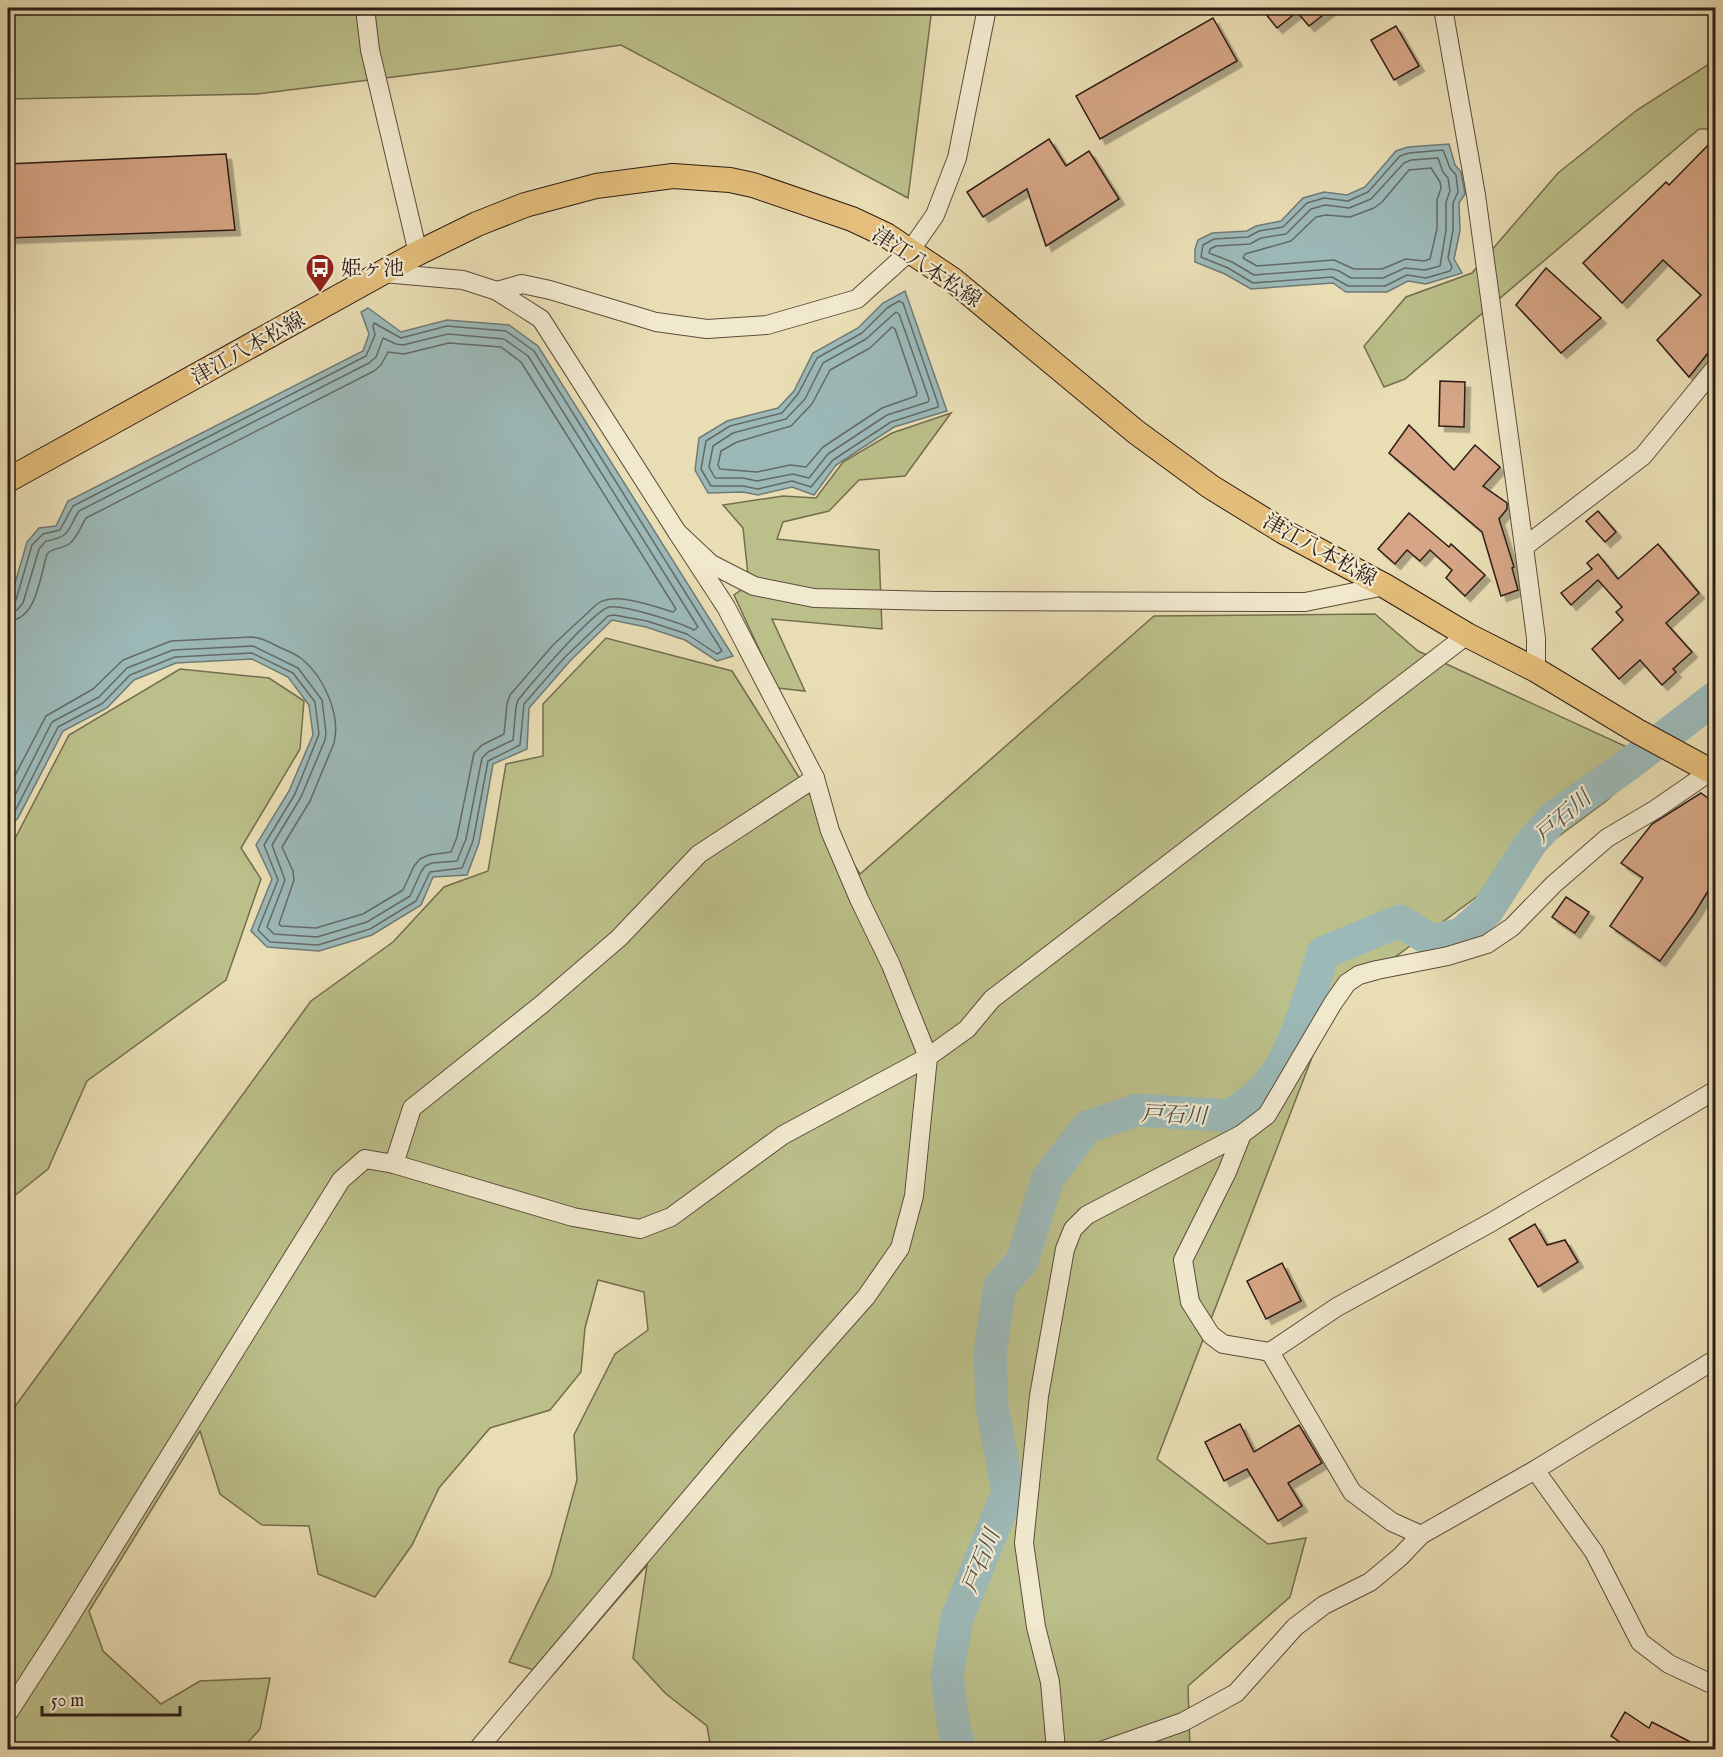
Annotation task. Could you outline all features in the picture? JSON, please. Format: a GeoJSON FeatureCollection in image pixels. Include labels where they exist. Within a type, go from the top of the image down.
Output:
{"type":"FeatureCollection","features":[{"type":"Feature","properties":{"kind":"main road","name":"津江八本松線"},"geometry":{"type":"LineString","coordinates":[[8,480],[418,253],[525,205],[597,186],[673,176],[730,180],[778,192],[852,219],[886,235],[952,280],[1136,432],[1211,487],[1284,532],[1536,670],[1637,731],[1710,768]]}},
{"type":"Feature","properties":{"kind":"street"},"geometry":{"type":"LineString","coordinates":[[365,8],[370,50],[418,253]]}},
{"type":"Feature","properties":{"kind":"street"},"geometry":{"type":"LineString","coordinates":[[497,291],[522,284],[550,290],[656,322],[707,329],[767,325],[857,299],[910,251],[935,215],[957,158],[987,8]]}},
{"type":"Feature","properties":{"kind":"street"},"geometry":{"type":"LineString","coordinates":[[1443,8],[1476,195],[1536,638],[1536,670]]}},
{"type":"Feature","properties":{"kind":"street"},"geometry":{"type":"LineString","coordinates":[[382,273],[463,280],[497,291],[541,319],[726,607],[815,778],[830,831],[891,965],[928,1057],[914,1196],[900,1248],[866,1297],[735,1445],[477,1749]]}},
{"type":"Feature","properties":{"kind":"street"},"geometry":{"type":"LineString","coordinates":[[1524,547],[1643,456],[1716,367]]}},
{"type":"Feature","properties":{"kind":"street"},"geometry":{"type":"LineString","coordinates":[[677,532],[711,564],[754,586],[814,598],[936,601],[1305,602],[1385,586]]}},
{"type":"Feature","properties":{"kind":"street"},"geometry":{"type":"LineString","coordinates":[[8,1713],[342,1180],[365,1159],[394,1164],[573,1217],[640,1229],[671,1217],[783,1135],[928,1057],[967,1029],[992,999],[1467,634]]}},
{"type":"Feature","properties":{"kind":"street"},"geometry":{"type":"LineString","coordinates":[[1056,1749],[1050,1682],[1036,1627],[1024,1543],[1039,1396],[1065,1249],[1073,1228],[1087,1215],[1242,1134],[1267,1115],[1322,1020],[1347,983],[1359,975],[1448,956],[1487,944],[1512,927],[1554,884],[1607,838],[1656,809],[1710,768]]}},
{"type":"Feature","properties":{"kind":"street"},"geometry":{"type":"LineString","coordinates":[[394,1164],[412,1108],[541,1005],[618,938],[699,854],[815,778]]}},
{"type":"Feature","properties":{"kind":"street"},"geometry":{"type":"LineString","coordinates":[[1242,1134],[1227,1172],[1183,1260],[1190,1302],[1211,1335],[1223,1344],[1270,1352],[1337,1308],[1490,1223],[1716,1090]]}},
{"type":"Feature","properties":{"kind":"street"},"geometry":{"type":"LineString","coordinates":[[1270,1352],[1352,1492],[1392,1522],[1421,1535]]}},
{"type":"Feature","properties":{"kind":"street"},"geometry":{"type":"LineString","coordinates":[[1104,1749],[1183,1722],[1236,1693],[1295,1627],[1324,1605],[1370,1582],[1400,1557],[1421,1535],[1535,1470],[1716,1359]]}},
{"type":"Feature","properties":{"kind":"street"},"geometry":{"type":"LineString","coordinates":[[1535,1470],[1594,1552],[1640,1642],[1669,1664],[1716,1686]]}},
{"type":"Feature","properties":{"kind":"street"},"geometry":{"type":"LineString","coordinates":[[484,1749],[492,1731]]}},
{"type":"Feature","properties":{"kind":"green space"},"geometry":{"type":"Polygon","coordinates":[[[8,8],[932,8],[908,198],[621,45],[457,69],[257,94],[8,99],[8,8]]]}},
{"type":"Feature","properties":{"kind":"green space"},"geometry":{"type":"Polygon","coordinates":[[[1715,60],[1715,129],[1699,129],[1405,379],[1384,387],[1364,346],[1406,297],[1472,273],[1558,173],[1637,110],[1715,60]]]}},
{"type":"Feature","properties":{"kind":"green space"},"geometry":{"type":"Polygon","coordinates":[[[951,413],[905,476],[859,480],[829,511],[783,522],[777,539],[879,550],[882,629],[772,619],[805,691],[777,688],[734,595],[749,584],[743,528],[723,505],[783,496],[816,498],[843,462],[892,433],[951,413]]]}},
{"type":"Feature","properties":{"kind":"green space"},"geometry":{"type":"Polygon","coordinates":[[[1375,614],[1418,651],[1653,759],[1605,802],[1333,1003],[1157,1459],[1268,1544],[1306,1538],[1290,1597],[1188,1686],[1190,1749],[711,1749],[707,1726],[665,1693],[633,1658],[647,1565],[552,1676],[509,1662],[551,1575],[577,1480],[574,1435],[615,1354],[648,1330],[644,1292],[598,1280],[585,1328],[581,1372],[550,1410],[490,1428],[439,1488],[412,1545],[375,1597],[318,1574],[309,1526],[262,1525],[220,1494],[200,1431],[89,1611],[103,1651],[161,1704],[200,1681],[270,1678],[260,1729],[242,1749],[8,1750],[8,1416],[311,1001],[393,942],[444,887],[488,871],[506,764],[543,756],[543,704],[606,638],[732,671],[860,874],[1154,616],[1375,614]]]}},
{"type":"Feature","properties":{"kind":"green space"},"geometry":{"type":"Polygon","coordinates":[[[180,669],[269,678],[304,701],[300,749],[241,848],[261,879],[226,980],[87,1081],[48,1169],[8,1201],[8,852],[69,735],[180,669]]]}},
{"type":"Feature","properties":{"kind":"water"},"geometry":{"type":"Polygon","coordinates":[[[1449,144],[1455,165],[1461,172],[1465,194],[1459,203],[1460,231],[1454,259],[1462,273],[1426,284],[1408,281],[1387,292],[1346,292],[1333,283],[1251,289],[1225,274],[1195,262],[1198,240],[1212,233],[1247,231],[1256,226],[1281,221],[1303,198],[1324,192],[1347,195],[1365,187],[1396,151],[1408,147],[1449,144]]]}},
{"type":"Feature","properties":{"kind":"water"},"geometry":{"type":"Polygon","coordinates":[[[905,291],[947,411],[894,427],[836,465],[814,495],[792,487],[758,495],[743,492],[708,493],[695,470],[699,438],[727,421],[778,408],[794,391],[813,353],[858,328],[883,303],[905,291]]]}},
{"type":"Feature","properties":{"kind":"water","name":"姫ヶ池"},"geometry":{"type":"Polygon","coordinates":[[[368,308],[401,332],[447,320],[509,325],[538,346],[733,656],[717,661],[685,640],[646,627],[612,620],[570,661],[529,708],[527,749],[493,764],[479,843],[467,875],[433,877],[421,905],[372,935],[319,951],[267,947],[251,931],[272,879],[256,845],[289,791],[313,735],[309,705],[288,677],[252,659],[176,663],[134,680],[107,708],[63,731],[18,818],[8,829],[8,607],[27,542],[39,528],[56,526],[68,501],[363,351],[369,334],[361,312],[368,308]]]}},
{"type":"Feature","properties":{"kind":"building"},"geometry":{"type":"Polygon","coordinates":[[[1261,8],[1332,8],[1309,26],[1297,12],[1277,28],[1261,8]]]}},
{"type":"Feature","properties":{"kind":"building"},"geometry":{"type":"Polygon","coordinates":[[[1213,18],[1237,61],[1100,139],[1076,96],[1213,18]]]}},
{"type":"Feature","properties":{"kind":"building"},"geometry":{"type":"Polygon","coordinates":[[[1396,26],[1419,66],[1394,80],[1371,40],[1396,26]]]}},
{"type":"Feature","properties":{"kind":"building"},"geometry":{"type":"Polygon","coordinates":[[[1716,137],[1716,343],[1689,377],[1657,340],[1701,295],[1663,260],[1622,303],[1583,263],[1666,182],[1669,185],[1716,137]]]}},
{"type":"Feature","properties":{"kind":"building"},"geometry":{"type":"Polygon","coordinates":[[[1049,139],[1066,166],[1089,151],[1119,199],[1046,246],[1027,189],[983,217],[967,192],[1049,139]]]}},
{"type":"Feature","properties":{"kind":"building"},"geometry":{"type":"Polygon","coordinates":[[[226,154],[235,230],[8,238],[8,164],[226,154]]]}},
{"type":"Feature","properties":{"kind":"building"},"geometry":{"type":"Polygon","coordinates":[[[1546,268],[1601,318],[1561,353],[1516,305],[1546,268]]]}},
{"type":"Feature","properties":{"kind":"building"},"geometry":{"type":"Polygon","coordinates":[[[1440,381],[1465,382],[1464,427],[1439,426],[1440,381]]]}},
{"type":"Feature","properties":{"kind":"building"},"geometry":{"type":"Polygon","coordinates":[[[1409,425],[1454,470],[1475,445],[1500,467],[1483,486],[1507,503],[1507,509],[1499,519],[1514,567],[1512,568],[1518,590],[1501,596],[1482,532],[1389,453],[1409,425]]]}},
{"type":"Feature","properties":{"kind":"building"},"geometry":{"type":"Polygon","coordinates":[[[1598,511],[1616,532],[1605,542],[1586,521],[1598,511]]]}},
{"type":"Feature","properties":{"kind":"building"},"geometry":{"type":"Polygon","coordinates":[[[1409,513],[1449,547],[1451,544],[1485,575],[1465,596],[1446,578],[1452,570],[1430,550],[1420,561],[1407,550],[1395,564],[1378,549],[1409,513]]]}},
{"type":"Feature","properties":{"kind":"building"},"geometry":{"type":"Polygon","coordinates":[[[1658,544],[1699,593],[1666,623],[1692,652],[1673,669],[1676,672],[1662,685],[1640,660],[1619,679],[1592,649],[1623,620],[1616,612],[1622,607],[1598,580],[1571,605],[1561,593],[1592,569],[1587,563],[1598,554],[1618,579],[1658,544]]]}},
{"type":"Feature","properties":{"kind":"building"},"geometry":{"type":"Polygon","coordinates":[[[1701,793],[1716,804],[1716,878],[1694,914],[1660,961],[1610,926],[1643,878],[1621,863],[1652,824],[1701,793]]]}},
{"type":"Feature","properties":{"kind":"building"},"geometry":{"type":"Polygon","coordinates":[[[1566,897],[1589,912],[1575,933],[1552,917],[1566,897]]]}},
{"type":"Feature","properties":{"kind":"building"},"geometry":{"type":"Polygon","coordinates":[[[1535,1224],[1547,1245],[1565,1240],[1578,1262],[1538,1287],[1509,1239],[1535,1224]]]}},
{"type":"Feature","properties":{"kind":"building"},"geometry":{"type":"Polygon","coordinates":[[[1282,1263],[1301,1301],[1266,1319],[1247,1281],[1282,1263]]]}},
{"type":"Feature","properties":{"kind":"building"},"geometry":{"type":"Polygon","coordinates":[[[1240,1424],[1254,1452],[1299,1425],[1322,1463],[1288,1483],[1302,1506],[1278,1521],[1247,1469],[1224,1481],[1205,1442],[1240,1424]]]}},
{"type":"Feature","properties":{"kind":"building"},"geometry":{"type":"Polygon","coordinates":[[[1625,1712],[1649,1728],[1652,1722],[1704,1749],[1643,1749],[1628,1743],[1626,1746],[1611,1736],[1625,1712]]]}},
{"type":"Feature","properties":{"kind":"waterway","name":"戸石川"},"geometry":{"type":"LineString","coordinates":[[960,1750],[953,1722],[947,1677],[957,1618],[1008,1492],[992,1407],[990,1352],[1000,1286],[1022,1261],[1048,1178],[1087,1127],[1137,1110],[1230,1116],[1260,1093],[1282,1064],[1299,1027],[1323,953],[1400,921],[1432,941],[1461,934],[1487,911],[1530,844],[1554,817],[1629,764],[1716,697]]}},
{"type":"Feature","properties":{"kind":"place","name":"姫ヶ池"},"geometry":{"type":"Point","coordinates":[320,294]}}]}
